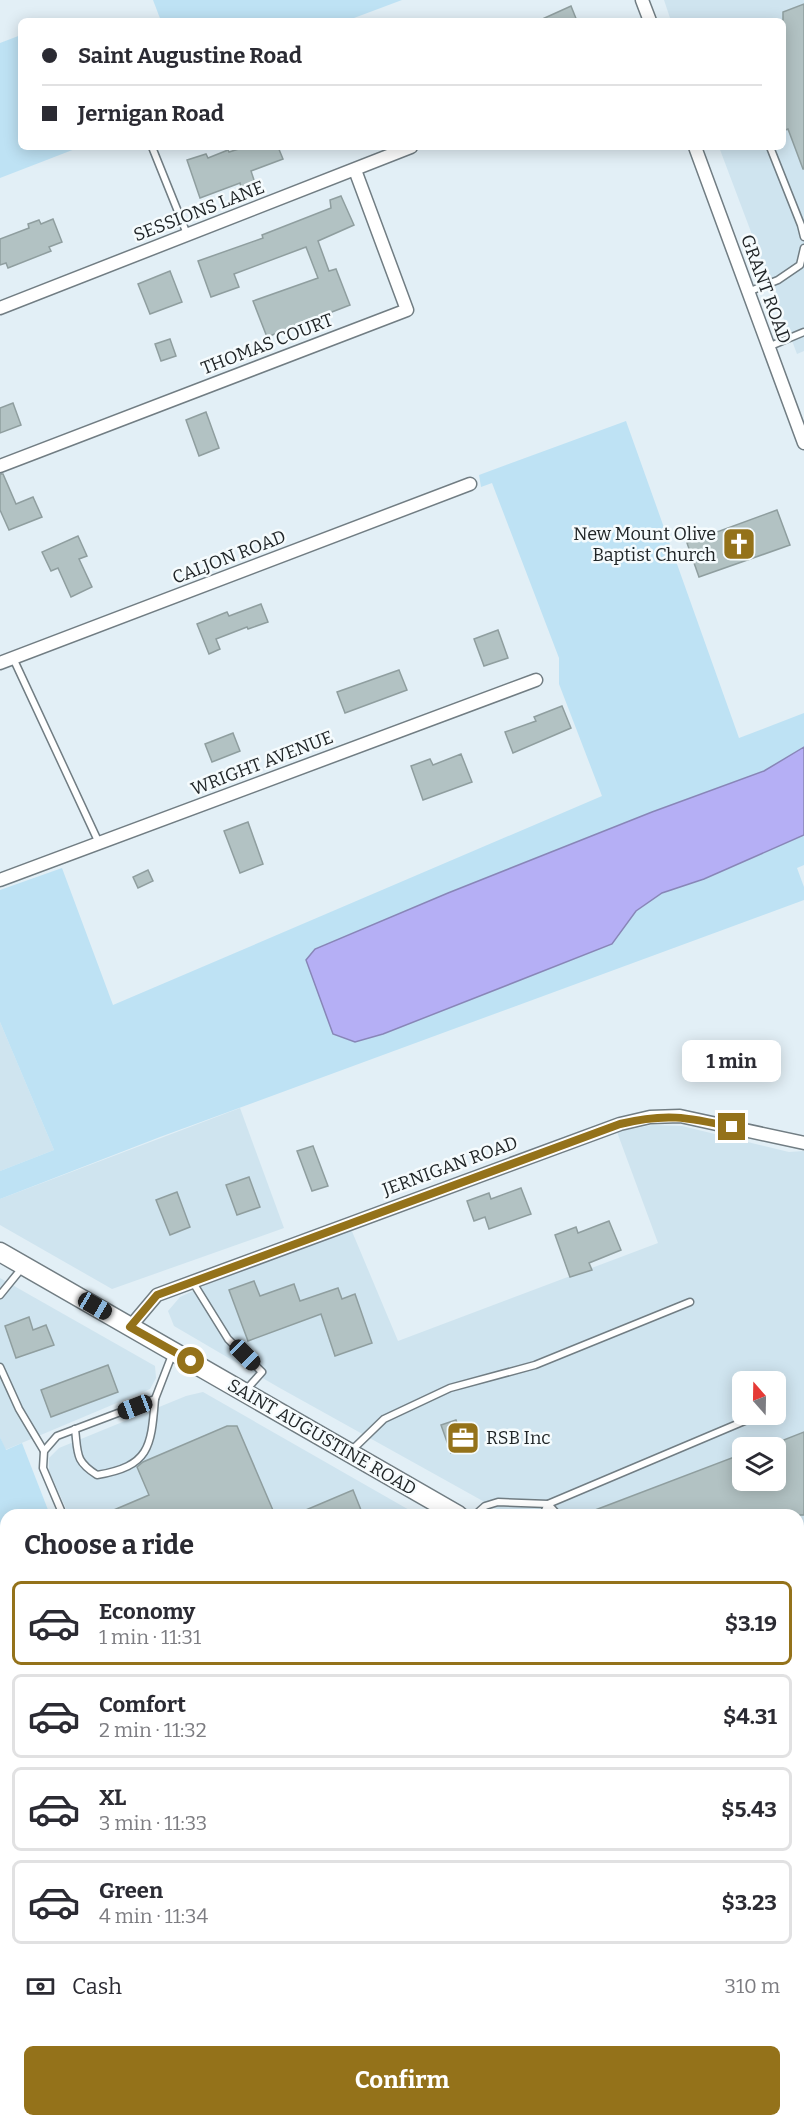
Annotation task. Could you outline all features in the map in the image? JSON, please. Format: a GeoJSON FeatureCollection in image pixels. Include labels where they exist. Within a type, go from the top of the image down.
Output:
{"type":"FeatureCollection","features":[{"type":"Feature","properties":{"kind":"main road","name":"SAINT AUGUSTINE ROAD"},"geometry":{"type":"LineString","coordinates":[[0,1252],[350,1453],[443,1509]]}},
{"type":"Feature","properties":{"kind":"street"},"geometry":{"type":"LineString","coordinates":[[642,0],[649,18]]}},
{"type":"Feature","properties":{"kind":"street","name":"SESSIONS LANE"},"geometry":{"type":"LineString","coordinates":[[0,308],[404,150]]}},
{"type":"Feature","properties":{"kind":"street","name":"GRANT ROAD"},"geometry":{"type":"LineString","coordinates":[[696,150],[804,443]]}},
{"type":"Feature","properties":{"kind":"street","name":"THOMAS COURT"},"geometry":{"type":"LineString","coordinates":[[0,466],[407,310],[356,170]]}},
{"type":"Feature","properties":{"kind":"street","name":"CALJON ROAD"},"geometry":{"type":"LineString","coordinates":[[0,663],[470,484]]}},
{"type":"Feature","properties":{"kind":"street","name":"WRIGHT AVENUE"},"geometry":{"type":"LineString","coordinates":[[0,880],[536,680]]}},
{"type":"Feature","properties":{"kind":"street","name":"JERNIGAN ROAD"},"geometry":{"type":"LineString","coordinates":[[130,1327],[157,1295],[620,1124],[640,1119],[680,1116],[804,1143]]}},
{"type":"Feature","properties":{"kind":"lane"},"geometry":{"type":"LineString","coordinates":[[153,150],[187,235]]}},
{"type":"Feature","properties":{"kind":"lane"},"geometry":{"type":"LineString","coordinates":[[771,150],[804,237]]}},
{"type":"Feature","properties":{"kind":"lane"},"geometry":{"type":"LineString","coordinates":[[747,292],[778,280],[800,265],[804,248]]}},
{"type":"Feature","properties":{"kind":"lane"},"geometry":{"type":"LineString","coordinates":[[768,347],[804,330]]}},
{"type":"Feature","properties":{"kind":"lane"},"geometry":{"type":"LineString","coordinates":[[14,658],[99,843]]}},
{"type":"Feature","properties":{"kind":"lane"},"geometry":{"type":"LineString","coordinates":[[0,1295],[24,1266]]}},
{"type":"Feature","properties":{"kind":"lane"},"geometry":{"type":"LineString","coordinates":[[192,1281],[228,1338],[262,1372],[244,1392]]}},
{"type":"Feature","properties":{"kind":"lane"},"geometry":{"type":"LineString","coordinates":[[350,1453],[384,1419],[450,1388],[535,1365],[690,1302]]}},
{"type":"Feature","properties":{"kind":"lane"},"geometry":{"type":"LineString","coordinates":[[75,1429],[78,1455],[82,1466],[97,1475],[114,1472],[131,1464],[148,1449],[152,1434],[155,1399],[173,1351]]}},
{"type":"Feature","properties":{"kind":"lane"},"geometry":{"type":"LineString","coordinates":[[0,1367],[19,1409],[44,1451],[43,1468],[60,1509]]}},
{"type":"Feature","properties":{"kind":"lane"},"geometry":{"type":"LineString","coordinates":[[44,1451],[57,1436],[155,1399]]}},
{"type":"Feature","properties":{"kind":"lane"},"geometry":{"type":"LineString","coordinates":[[481,1509],[498,1502],[548,1504],[735,1425]]}},
{"type":"Feature","properties":{"kind":"lane"},"geometry":{"type":"LineString","coordinates":[[546,1509],[548,1504]]}},
{"type":"Feature","properties":{"kind":"lane"},"geometry":{"type":"LineString","coordinates":[[548,1504],[553,1509]]}},
{"type":"Feature","properties":{"kind":"shaded area"},"geometry":{"type":"Polygon","coordinates":[[[153,0],[402,0],[354,18],[160,18],[153,0]]]}},
{"type":"Feature","properties":{"kind":"shaded area"},"geometry":{"type":"Polygon","coordinates":[[[664,0],[804,0],[804,351],[797,354],[720,150],[786,150],[786,18],[670,18],[664,0]]]}},
{"type":"Feature","properties":{"kind":"shaded area"},"geometry":{"type":"Polygon","coordinates":[[[18,36],[18,150],[72,150],[0,178],[0,43],[18,36]]]}},
{"type":"Feature","properties":{"kind":"shaded area"},"geometry":{"type":"Polygon","coordinates":[[[626,421],[739,738],[804,713],[804,747],[764,771],[652,812],[355,1041],[383,1034],[612,944],[636,911],[662,893],[704,879],[804,835],[804,865],[797,868],[804,887],[804,900],[160,1137],[0,1199],[0,1171],[54,1150],[0,1022],[0,890],[62,868],[113,1005],[602,796],[559,684],[559,658],[492,483],[481,487],[479,475],[626,421]]]}},
{"type":"Feature","properties":{"kind":"shaded area"},"geometry":{"type":"Polygon","coordinates":[[[804,747],[804,835],[704,879],[662,893],[636,911],[612,944],[383,1034],[355,1042],[333,1034],[306,960],[315,949],[652,812],[764,771],[804,747]]]}},
{"type":"Feature","properties":{"kind":"shaded area"},"geometry":{"type":"Polygon","coordinates":[[[0,1022],[54,1150],[0,1171],[0,1022]]]}},
{"type":"Feature","properties":{"kind":"shaded area"},"geometry":{"type":"Polygon","coordinates":[[[240,1108],[284,1228],[112,1289],[0,1225],[0,1199],[240,1108]]]}},
{"type":"Feature","properties":{"kind":"shaded area"},"geometry":{"type":"Polygon","coordinates":[[[652,1125],[682,1126],[789,1152],[804,1151],[804,1509],[497,1509],[278,1387],[174,1326],[168,1311],[180,1297],[206,1285],[351,1229],[398,1341],[658,1243],[617,1132],[652,1125]]]}},
{"type":"Feature","properties":{"kind":"shaded area"},"geometry":{"type":"Polygon","coordinates":[[[0,1278],[155,1366],[156,1378],[150,1389],[5,1450],[0,1437],[0,1278]]]}},
{"type":"Feature","properties":{"kind":"shaded area"},"geometry":{"type":"Polygon","coordinates":[[[203,1392],[408,1509],[66,1509],[49,1471],[49,1458],[59,1448],[186,1396],[203,1392]]]}},
{"type":"Feature","properties":{"kind":"shaded area"},"geometry":{"type":"Polygon","coordinates":[[[0,1437],[6,1450],[22,1443],[48,1509],[0,1509],[0,1437]]]}},
{"type":"Feature","properties":{"kind":"building"},"geometry":{"type":"Polygon","coordinates":[[[804,4],[804,169],[788,129],[786,130],[786,18],[783,18],[783,12],[804,4]]]}},
{"type":"Feature","properties":{"kind":"building"},"geometry":{"type":"Polygon","coordinates":[[[571,6],[576,18],[545,18],[571,6]]]}},
{"type":"Feature","properties":{"kind":"building"},"geometry":{"type":"Polygon","coordinates":[[[228,150],[229,152],[279,150],[283,159],[251,171],[256,186],[242,191],[240,183],[200,198],[187,160],[206,154],[208,158],[228,150]]]}},
{"type":"Feature","properties":{"kind":"building"},"geometry":{"type":"Polygon","coordinates":[[[341,196],[354,225],[318,241],[329,271],[336,269],[350,305],[267,337],[253,301],[318,278],[306,247],[234,274],[239,287],[211,297],[198,261],[263,238],[262,235],[331,208],[330,200],[341,196]]]}},
{"type":"Feature","properties":{"kind":"building"},"geometry":{"type":"Polygon","coordinates":[[[53,219],[62,242],[49,247],[51,251],[8,268],[6,263],[0,265],[0,239],[29,228],[28,224],[39,220],[41,224],[53,219]]]}},
{"type":"Feature","properties":{"kind":"building"},"geometry":{"type":"Polygon","coordinates":[[[170,271],[182,302],[150,314],[138,284],[170,271]]]}},
{"type":"Feature","properties":{"kind":"building"},"geometry":{"type":"Polygon","coordinates":[[[170,339],[176,356],[161,361],[155,344],[170,339]]]}},
{"type":"Feature","properties":{"kind":"building"},"geometry":{"type":"Polygon","coordinates":[[[13,403],[21,425],[0,433],[0,408],[13,403]]]}},
{"type":"Feature","properties":{"kind":"building"},"geometry":{"type":"Polygon","coordinates":[[[206,412],[219,448],[199,456],[186,420],[206,412]]]}},
{"type":"Feature","properties":{"kind":"building"},"geometry":{"type":"Polygon","coordinates":[[[0,474],[3,474],[16,504],[33,497],[42,517],[9,530],[0,510],[0,474]]]}},
{"type":"Feature","properties":{"kind":"building","name":"New Mount Olive Baptist Church"},"geometry":{"type":"Polygon","coordinates":[[[777,510],[790,545],[699,577],[687,543],[777,510]]]}},
{"type":"Feature","properties":{"kind":"building"},"geometry":{"type":"Polygon","coordinates":[[[78,536],[87,556],[79,559],[92,587],[71,597],[58,568],[51,571],[42,552],[78,536]]]}},
{"type":"Feature","properties":{"kind":"building"},"geometry":{"type":"Polygon","coordinates":[[[261,604],[268,622],[216,639],[220,649],[209,654],[197,624],[227,612],[229,616],[261,604]]]}},
{"type":"Feature","properties":{"kind":"building"},"geometry":{"type":"Polygon","coordinates":[[[498,630],[508,658],[484,666],[474,639],[498,630]]]}},
{"type":"Feature","properties":{"kind":"building"},"geometry":{"type":"Polygon","coordinates":[[[399,670],[407,690],[345,713],[337,692],[399,670]]]}},
{"type":"Feature","properties":{"kind":"building"},"geometry":{"type":"Polygon","coordinates":[[[562,706],[571,728],[513,753],[505,732],[536,721],[534,717],[562,706]]]}},
{"type":"Feature","properties":{"kind":"building"},"geometry":{"type":"Polygon","coordinates":[[[233,733],[240,751],[212,762],[205,744],[233,733]]]}},
{"type":"Feature","properties":{"kind":"building"},"geometry":{"type":"Polygon","coordinates":[[[461,754],[472,782],[423,800],[411,766],[430,759],[433,765],[461,754]]]}},
{"type":"Feature","properties":{"kind":"building"},"geometry":{"type":"Polygon","coordinates":[[[248,822],[263,864],[240,873],[224,831],[248,822]]]}},
{"type":"Feature","properties":{"kind":"building"},"geometry":{"type":"Polygon","coordinates":[[[148,870],[153,881],[138,888],[133,877],[148,870]]]}},
{"type":"Feature","properties":{"kind":"building"},"geometry":{"type":"Polygon","coordinates":[[[313,1146],[328,1186],[312,1191],[297,1151],[313,1146]]]}},
{"type":"Feature","properties":{"kind":"building"},"geometry":{"type":"Polygon","coordinates":[[[249,1177],[260,1207],[237,1215],[226,1185],[249,1177]]]}},
{"type":"Feature","properties":{"kind":"building"},"geometry":{"type":"Polygon","coordinates":[[[521,1188],[531,1214],[489,1229],[485,1217],[474,1221],[467,1201],[489,1193],[491,1199],[521,1188]]]}},
{"type":"Feature","properties":{"kind":"building"},"geometry":{"type":"Polygon","coordinates":[[[177,1192],[190,1227],[170,1235],[156,1200],[177,1192]]]}},
{"type":"Feature","properties":{"kind":"building"},"geometry":{"type":"Polygon","coordinates":[[[609,1221],[621,1250],[589,1263],[592,1270],[570,1277],[555,1235],[576,1227],[578,1233],[609,1221]]]}},
{"type":"Feature","properties":{"kind":"building"},"geometry":{"type":"Polygon","coordinates":[[[254,1281],[260,1296],[294,1284],[300,1301],[338,1288],[342,1299],[355,1294],[372,1343],[335,1356],[321,1314],[248,1341],[229,1290],[254,1281]]]}},
{"type":"Feature","properties":{"kind":"building"},"geometry":{"type":"Polygon","coordinates":[[[29,1317],[33,1330],[46,1325],[54,1345],[16,1358],[5,1326],[29,1317]]]}},
{"type":"Feature","properties":{"kind":"building"},"geometry":{"type":"Polygon","coordinates":[[[108,1365],[118,1392],[51,1417],[41,1390],[108,1365]]]}},
{"type":"Feature","properties":{"kind":"building"},"geometry":{"type":"Polygon","coordinates":[[[456,1420],[466,1448],[451,1453],[441,1425],[456,1420]]]}},
{"type":"Feature","properties":{"kind":"building"},"geometry":{"type":"Polygon","coordinates":[[[227,1426],[237,1426],[272,1509],[116,1509],[149,1495],[137,1467],[143,1462],[227,1426]]]}},
{"type":"Feature","properties":{"kind":"building"},"geometry":{"type":"Polygon","coordinates":[[[804,1432],[804,1509],[598,1509],[732,1458],[732,1491],[786,1491],[786,1439],[804,1432]]]}},
{"type":"Feature","properties":{"kind":"building"},"geometry":{"type":"Polygon","coordinates":[[[353,1490],[361,1509],[308,1509],[353,1490]]]}},
{"type":"Feature","properties":{"kind":"place","name":"New Mount Olive Baptist Church"},"geometry":{"type":"Point","coordinates":[739,544]}},
{"type":"Feature","properties":{"kind":"place","name":"RSB Inc"},"geometry":{"type":"Point","coordinates":[463,1438]}},
{"type":"Feature","properties":{"kind":"route"},"geometry":{"type":"LineString","coordinates":[[191,1361],[130,1327],[157,1295],[620,1124],[650,1117],[680,1116],[732,1127]]}}]}
